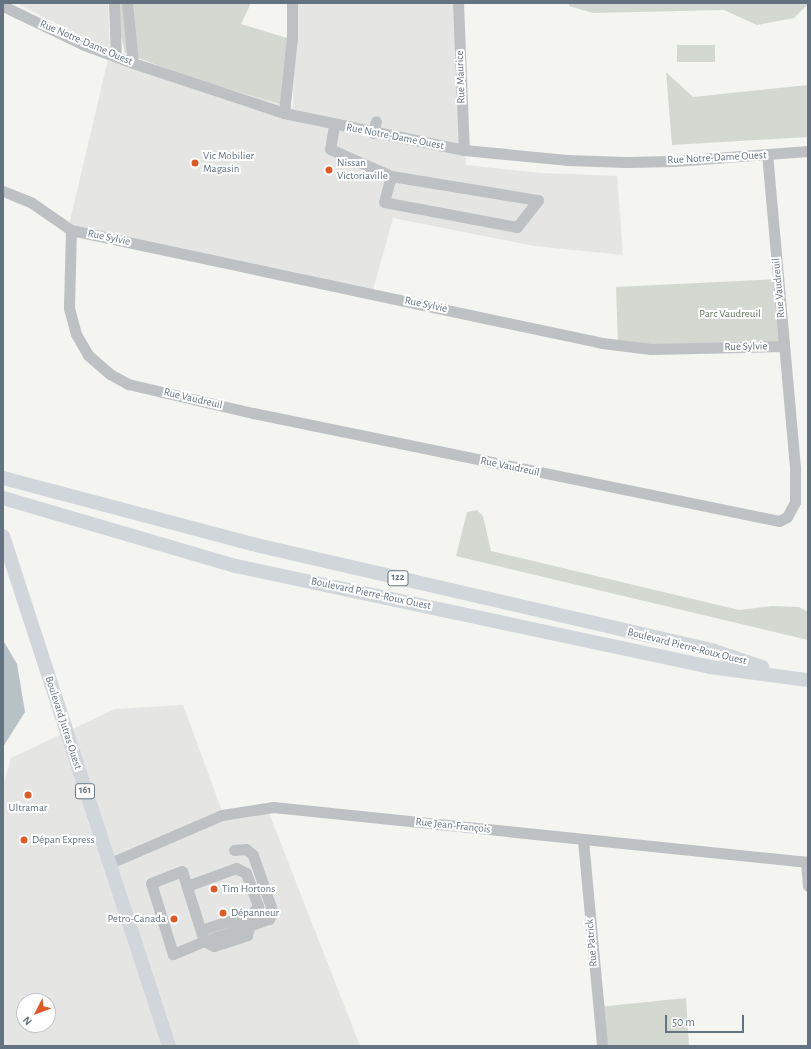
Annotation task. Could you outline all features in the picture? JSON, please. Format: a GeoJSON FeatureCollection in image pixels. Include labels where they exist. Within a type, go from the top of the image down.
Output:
{"type":"FeatureCollection","features":[{"type":"Feature","properties":{"kind":"main road","name":"Boulevard Pierre-Roux Ouest"},"geometry":{"type":"LineString","coordinates":[[3,478],[252,544],[714,651],[792,677]]}},
{"type":"Feature","properties":{"kind":"main road","name":"Boulevard Pierre-Roux Ouest"},"geometry":{"type":"LineString","coordinates":[[3,498],[236,566],[710,667],[792,677]]}},
{"type":"Feature","properties":{"kind":"main road","name":"Boulevard Jutras Ouest"},"geometry":{"type":"LineString","coordinates":[[3,536],[168,1046]]}},
{"type":"Feature","properties":{"kind":"main road","name":"122"},"geometry":{"type":"LineString","coordinates":[[792,677],[808,680]]}},
{"type":"Feature","properties":{"kind":"street"},"geometry":{"type":"LineString","coordinates":[[114,3],[116,57]]}},
{"type":"Feature","properties":{"kind":"street"},"geometry":{"type":"LineString","coordinates":[[127,3],[133,64]]}},
{"type":"Feature","properties":{"kind":"street"},"geometry":{"type":"LineString","coordinates":[[284,113],[292,36],[292,3]]}},
{"type":"Feature","properties":{"kind":"street","name":"Rue Maurice"},"geometry":{"type":"LineString","coordinates":[[458,3],[464,150]]}},
{"type":"Feature","properties":{"kind":"street","name":"Rue Notre-Dame Ouest"},"geometry":{"type":"LineString","coordinates":[[3,6],[82,44],[133,64],[284,113],[334,125],[464,150],[567,160],[620,162],[767,155],[808,151]]}},
{"type":"Feature","properties":{"kind":"street"},"geometry":{"type":"LineString","coordinates":[[373,133],[376,121]]}},
{"type":"Feature","properties":{"kind":"street"},"geometry":{"type":"LineString","coordinates":[[334,125],[330,149],[391,176],[538,200],[516,227],[384,202],[391,176]]}},
{"type":"Feature","properties":{"kind":"street","name":"Rue Vaudreuil"},"geometry":{"type":"LineString","coordinates":[[71,230],[69,308],[76,334],[88,355],[110,374],[128,384],[253,413],[771,521],[787,517],[795,502],[794,426],[784,346],[767,155]]}},
{"type":"Feature","properties":{"kind":"street"},"geometry":{"type":"LineString","coordinates":[[3,191],[32,203],[71,230]]}},
{"type":"Feature","properties":{"kind":"street","name":"Rue Sylvie"},"geometry":{"type":"LineString","coordinates":[[71,230],[602,343],[651,349],[784,346]]}},
{"type":"Feature","properties":{"kind":"street","name":"Rue Jean-François"},"geometry":{"type":"LineString","coordinates":[[108,864],[222,815],[274,807],[807,862]]}},
{"type":"Feature","properties":{"kind":"street","name":"Rue Patrick"},"geometry":{"type":"LineString","coordinates":[[583,840],[602,1046]]}},
{"type":"Feature","properties":{"kind":"street"},"geometry":{"type":"LineString","coordinates":[[204,935],[250,925],[269,919],[272,910],[253,855],[246,850],[234,850]]}},
{"type":"Feature","properties":{"kind":"street"},"geometry":{"type":"LineString","coordinates":[[807,862],[808,886]]}},
{"type":"Feature","properties":{"kind":"street"},"geometry":{"type":"LineString","coordinates":[[187,886],[236,868],[246,873],[258,906],[252,914],[204,935],[172,954],[151,884],[182,871],[187,886],[204,935]]}},
{"type":"Feature","properties":{"kind":"shaded area"},"geometry":{"type":"Polygon","coordinates":[[[16,3],[108,3],[110,51],[16,3]]]}},
{"type":"Feature","properties":{"kind":"shaded area"},"geometry":{"type":"Polygon","coordinates":[[[294,3],[456,3],[466,165],[542,173],[617,176],[623,255],[534,246],[393,218],[373,290],[68,229],[110,51],[293,108],[294,3]]]}},
{"type":"Feature","properties":{"kind":"shaded area"},"geometry":{"type":"Polygon","coordinates":[[[3,640],[17,664],[25,712],[3,747],[3,640]]]}},
{"type":"Feature","properties":{"kind":"shaded area"},"geometry":{"type":"Polygon","coordinates":[[[183,705],[225,819],[269,813],[360,1046],[3,1046],[3,785],[11,758],[115,709],[183,705]]]}},
{"type":"Feature","properties":{"kind":"green space"},"geometry":{"type":"Polygon","coordinates":[[[119,3],[251,3],[241,24],[297,41],[287,106],[188,77],[125,53],[121,36],[119,3]]]}},
{"type":"Feature","properties":{"kind":"green space"},"geometry":{"type":"Polygon","coordinates":[[[569,3],[808,3],[808,7],[806,6],[794,18],[757,25],[724,10],[593,13],[569,6],[569,3]]]}},
{"type":"Feature","properties":{"kind":"green space"},"geometry":{"type":"Polygon","coordinates":[[[677,45],[715,45],[715,62],[677,62],[677,45]]]}},
{"type":"Feature","properties":{"kind":"green space"},"geometry":{"type":"Polygon","coordinates":[[[666,72],[693,97],[808,85],[808,137],[672,145],[666,72]]]}},
{"type":"Feature","properties":{"kind":"green space","name":"Parc Vaudreuil"},"geometry":{"type":"Polygon","coordinates":[[[778,279],[784,346],[618,345],[616,287],[778,279]]]}},
{"type":"Feature","properties":{"kind":"green space"},"geometry":{"type":"Polygon","coordinates":[[[477,510],[483,516],[491,551],[739,610],[772,606],[799,607],[808,612],[808,640],[456,556],[467,512],[477,510]]]}},
{"type":"Feature","properties":{"kind":"green space"},"geometry":{"type":"Polygon","coordinates":[[[686,998],[689,1046],[602,1046],[598,1007],[686,998]]]}},
{"type":"Feature","properties":{"kind":"place","name":"Vic Mobilier Magasin"},"geometry":{"type":"Point","coordinates":[195,163]}},
{"type":"Feature","properties":{"kind":"place","name":"Nissan Victoriaville"},"geometry":{"type":"Point","coordinates":[329,170]}},
{"type":"Feature","properties":{"kind":"place","name":"Ultramar"},"geometry":{"type":"Point","coordinates":[28,795]}},
{"type":"Feature","properties":{"kind":"place","name":"Dépan Express"},"geometry":{"type":"Point","coordinates":[24,840]}},
{"type":"Feature","properties":{"kind":"place","name":"Tim Hortons"},"geometry":{"type":"Point","coordinates":[214,889]}},
{"type":"Feature","properties":{"kind":"place","name":"Dépanneur"},"geometry":{"type":"Point","coordinates":[223,913]}},
{"type":"Feature","properties":{"kind":"place","name":"Petro-Canada"},"geometry":{"type":"Point","coordinates":[174,919]}}]}
